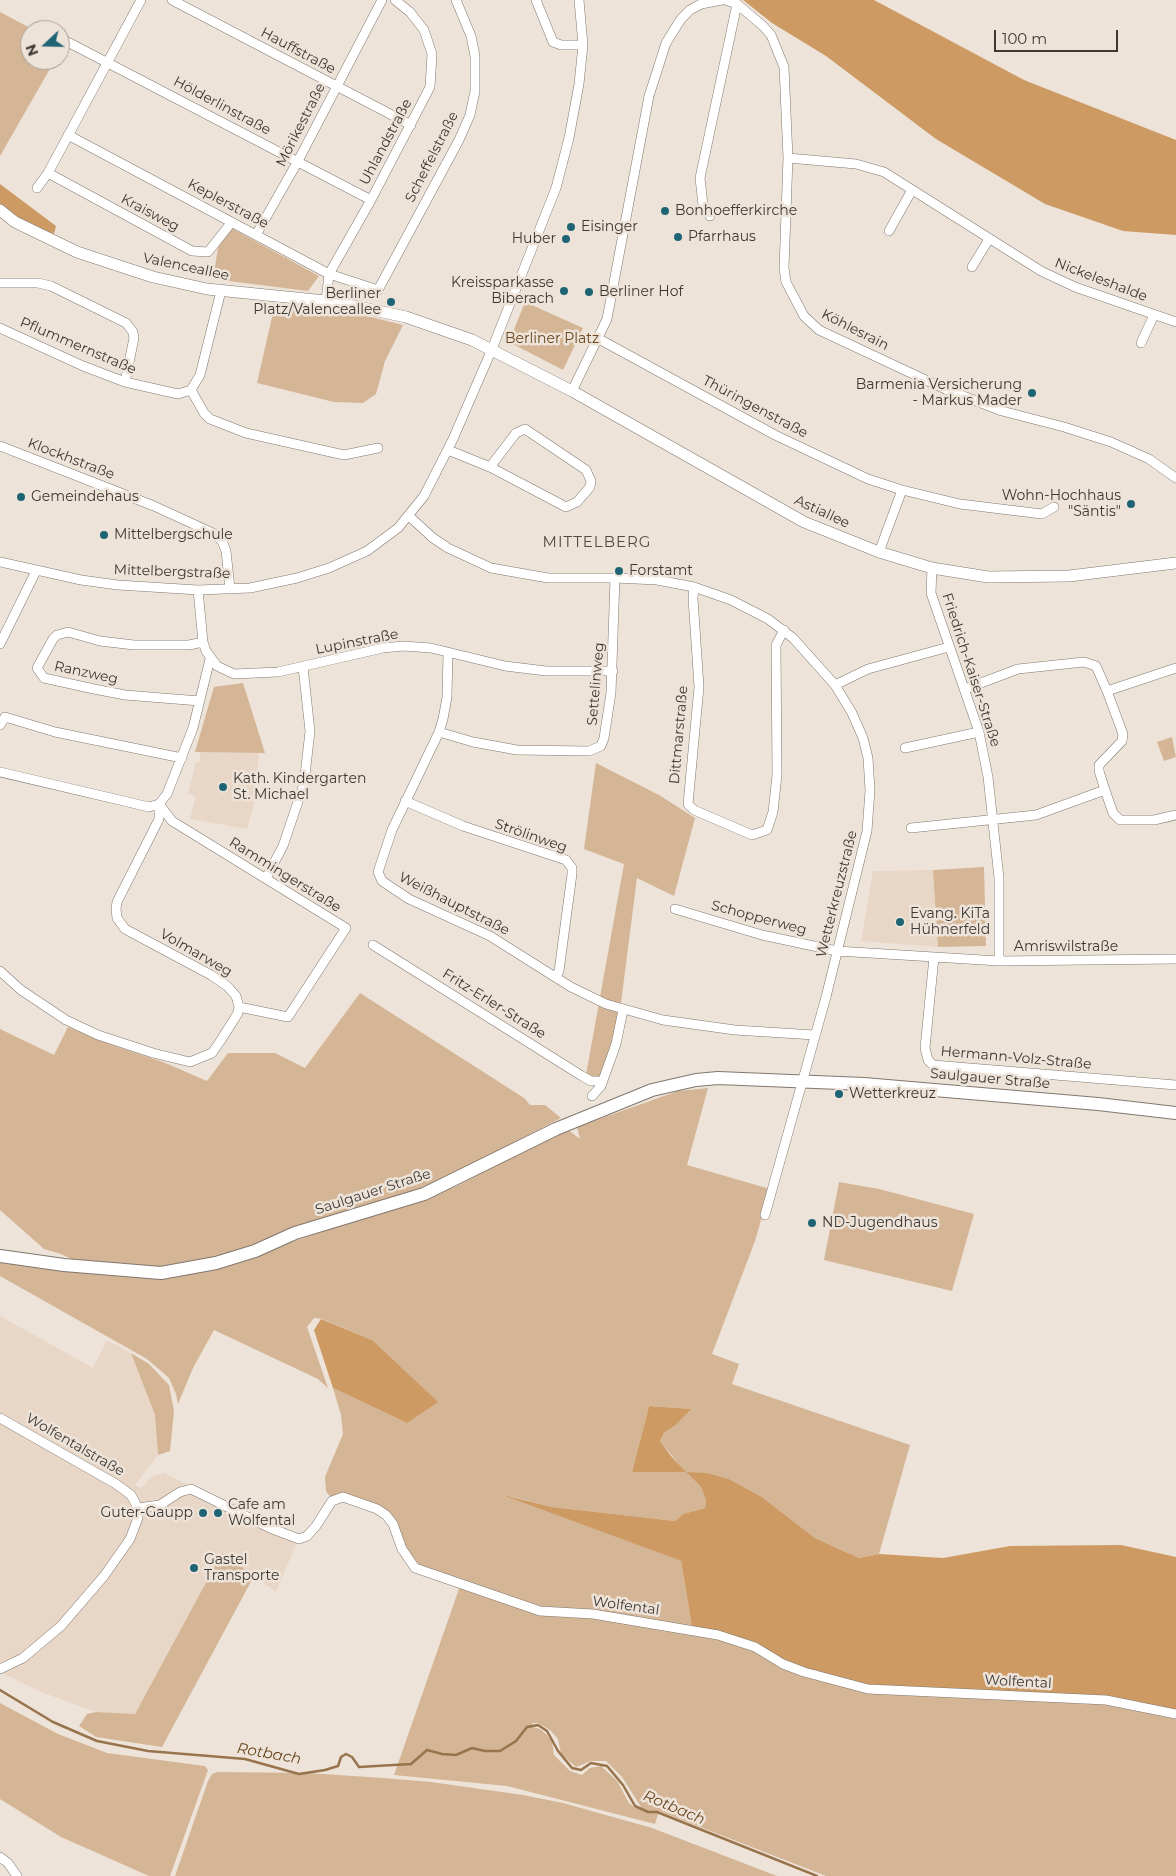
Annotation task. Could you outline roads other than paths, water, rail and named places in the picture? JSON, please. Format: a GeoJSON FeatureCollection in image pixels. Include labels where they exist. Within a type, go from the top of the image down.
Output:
{"type":"FeatureCollection","features":[{"type":"Feature","properties":{"kind":"main road","name":"Saulgauer Straße"},"geometry":{"type":"LineString","coordinates":[[0,1256],[64,1265],[161,1273],[216,1263],[255,1251],[295,1233],[424,1194],[556,1129],[652,1090],[696,1080],[718,1078],[802,1081],[1015,1096],[1176,1113]]}},
{"type":"Feature","properties":{"kind":"street"},"geometry":{"type":"LineString","coordinates":[[37,188],[48,173],[141,0]]}},
{"type":"Feature","properties":{"kind":"street","name":"Hauffstraße"},"geometry":{"type":"LineString","coordinates":[[172,0],[411,125]]}},
{"type":"Feature","properties":{"kind":"street","name":"Mörikestraße"},"geometry":{"type":"LineString","coordinates":[[256,235],[298,162],[382,0]]}},
{"type":"Feature","properties":{"kind":"street","name":"Uhlandstraße"},"geometry":{"type":"LineString","coordinates":[[326,301],[329,274],[371,200],[430,87],[432,54],[424,30],[410,12],[395,0]]}},
{"type":"Feature","properties":{"kind":"street","name":"Scheffelstraße"},"geometry":{"type":"LineString","coordinates":[[378,290],[459,140],[470,115],[475,91],[475,56],[471,36],[456,0]]}},
{"type":"Feature","properties":{"kind":"street"},"geometry":{"type":"LineString","coordinates":[[536,0],[553,42],[561,46],[582,45]]}},
{"type":"Feature","properties":{"kind":"street","name":"Mittelbergstraße"},"geometry":{"type":"LineString","coordinates":[[0,562],[36,571],[118,585],[198,590],[266,586],[329,568],[367,551],[386,538],[409,516],[424,496],[448,450],[492,349],[546,214],[563,163],[579,84],[582,45],[579,0]]}},
{"type":"Feature","properties":{"kind":"street","name":"Köhlesrain"},"geometry":{"type":"LineString","coordinates":[[572,391],[599,339],[610,304],[637,152],[649,96],[660,58],[673,30],[690,10],[702,4],[724,0],[737,4],[763,26],[780,56],[786,86],[788,158],[784,260],[786,282],[795,304],[811,323],[819,330],[945,389],[1002,411],[1064,427],[1131,450],[1163,467],[1176,478]]}},
{"type":"Feature","properties":{"kind":"street"},"geometry":{"type":"LineString","coordinates":[[710,216],[703,205],[700,178],[737,4]]}},
{"type":"Feature","properties":{"kind":"street","name":"Hölderlinstraße"},"geometry":{"type":"LineString","coordinates":[[70,43],[371,200]]}},
{"type":"Feature","properties":{"kind":"street","name":"Keplerstraße"},"geometry":{"type":"LineString","coordinates":[[68,135],[329,274],[378,290]]}},
{"type":"Feature","properties":{"kind":"street","name":"Nickeleshalde"},"geometry":{"type":"LineString","coordinates":[[788,158],[863,165],[884,172],[1041,271],[1075,287],[1176,322]]}},
{"type":"Feature","properties":{"kind":"street","name":"Kraisweg"},"geometry":{"type":"LineString","coordinates":[[48,173],[192,251],[208,252],[231,223]]}},
{"type":"Feature","properties":{"kind":"street"},"geometry":{"type":"LineString","coordinates":[[889,230],[912,190]]}},
{"type":"Feature","properties":{"kind":"street","name":"Valenceallee"},"geometry":{"type":"LineString","coordinates":[[0,210],[15,222],[76,252],[153,277],[221,291],[326,301],[421,322],[492,349]]}},
{"type":"Feature","properties":{"kind":"street"},"geometry":{"type":"LineString","coordinates":[[972,267],[989,239]]}},
{"type":"Feature","properties":{"kind":"street"},"geometry":{"type":"LineString","coordinates":[[0,283],[38,283],[50,286],[126,323],[133,332],[134,338],[125,382]]}},
{"type":"Feature","properties":{"kind":"street"},"geometry":{"type":"LineString","coordinates":[[221,291],[200,375],[191,390],[210,419],[241,432],[344,455],[378,448]]}},
{"type":"Feature","properties":{"kind":"street","name":"Nickeleshalde"},"geometry":{"type":"LineString","coordinates":[[1141,343],[1154,315]]}},
{"type":"Feature","properties":{"kind":"street","name":"Pflummernstraße"},"geometry":{"type":"LineString","coordinates":[[0,328],[83,366],[125,382],[178,394],[191,390]]}},
{"type":"Feature","properties":{"kind":"street","name":"Thüringenstraße"},"geometry":{"type":"LineString","coordinates":[[599,339],[775,435],[868,479],[902,490],[960,504],[1042,514],[1054,507]]}},
{"type":"Feature","properties":{"kind":"street","name":"Astiallee"},"geometry":{"type":"LineString","coordinates":[[492,349],[572,391],[804,522],[879,552],[932,568],[988,577],[1036,578],[1176,563]]}},
{"type":"Feature","properties":{"kind":"street"},"geometry":{"type":"LineString","coordinates":[[448,450],[490,467],[566,507],[577,502],[590,487],[591,481],[586,470],[525,429],[516,433],[490,467]]}},
{"type":"Feature","properties":{"kind":"street","name":"Klockhstraße"},"geometry":{"type":"LineString","coordinates":[[0,446],[154,506],[215,534],[222,541],[226,551],[230,589]]}},
{"type":"Feature","properties":{"kind":"street"},"geometry":{"type":"LineString","coordinates":[[879,552],[902,490]]}},
{"type":"Feature","properties":{"kind":"street","name":"Wetterkreuzstraße"},"geometry":{"type":"LineString","coordinates":[[409,516],[433,538],[448,548],[491,568],[548,578],[658,580],[694,587],[731,600],[784,630],[806,651],[835,685],[863,738],[868,758],[870,790],[867,831],[802,1081]]}},
{"type":"Feature","properties":{"kind":"street","name":"Friedrich-Kaiser-Straße"},"geometry":{"type":"LineString","coordinates":[[932,568],[931,593],[948,647],[965,689],[979,732],[994,820],[999,878],[999,961]]}},
{"type":"Feature","properties":{"kind":"street"},"geometry":{"type":"LineString","coordinates":[[0,644],[12,625],[36,571]]}},
{"type":"Feature","properties":{"kind":"street","name":"Settelinweg"},"geometry":{"type":"LineString","coordinates":[[439,732],[502,748],[588,751],[597,749],[604,738],[613,671],[615,578]]}},
{"type":"Feature","properties":{"kind":"street","name":"Dittmarstraße"},"geometry":{"type":"LineString","coordinates":[[694,587],[693,598],[699,687],[688,804],[694,810],[752,835],[767,830],[773,812],[777,775],[776,645],[784,630]]}},
{"type":"Feature","properties":{"kind":"street"},"geometry":{"type":"LineString","coordinates":[[0,772],[149,807],[159,804],[167,794],[182,758],[200,701],[210,659],[202,642],[198,590]]}},
{"type":"Feature","properties":{"kind":"street","name":"Ranzweg"},"geometry":{"type":"LineString","coordinates":[[200,701],[125,695],[94,690],[44,678],[37,668],[53,639],[57,635],[68,632],[100,641],[134,645],[189,645],[202,642]]}},
{"type":"Feature","properties":{"kind":"street","name":"Lupinstraße"},"geometry":{"type":"LineString","coordinates":[[210,659],[217,666],[234,674],[255,675],[303,667],[383,648],[419,646],[488,664],[519,668],[546,671],[613,671]]}},
{"type":"Feature","properties":{"kind":"street"},"geometry":{"type":"LineString","coordinates":[[835,685],[868,669],[948,647]]}},
{"type":"Feature","properties":{"kind":"street","name":"Weißhauptstraße"},"geometry":{"type":"LineString","coordinates":[[448,653],[447,697],[439,732],[405,801],[379,868],[378,872],[382,881],[410,899],[490,936],[589,997],[623,1010],[663,1020],[718,1028],[815,1034]]}},
{"type":"Feature","properties":{"kind":"street"},"geometry":{"type":"LineString","coordinates":[[965,689],[1018,668],[1084,662],[1096,666],[1108,691],[1123,734],[1122,741],[1100,765],[1099,772],[1113,813],[1120,820],[1154,820],[1176,815]]}},
{"type":"Feature","properties":{"kind":"street"},"geometry":{"type":"LineString","coordinates":[[266,878],[289,831],[304,784],[310,731],[303,667]]}},
{"type":"Feature","properties":{"kind":"street"},"geometry":{"type":"LineString","coordinates":[[1108,691],[1176,668]]}},
{"type":"Feature","properties":{"kind":"street"},"geometry":{"type":"LineString","coordinates":[[0,724],[5,717],[55,732],[182,758]]}},
{"type":"Feature","properties":{"kind":"street"},"geometry":{"type":"LineString","coordinates":[[905,748],[979,732]]}},
{"type":"Feature","properties":{"kind":"street"},"geometry":{"type":"LineString","coordinates":[[911,828],[1036,815],[1105,790]]}},
{"type":"Feature","properties":{"kind":"street","name":"Strölinweg"},"geometry":{"type":"LineString","coordinates":[[405,801],[463,826],[566,860],[572,868],[572,874],[559,970],[556,977]]}},
{"type":"Feature","properties":{"kind":"street","name":"Rammingerstraße"},"geometry":{"type":"LineString","coordinates":[[159,804],[172,821],[346,928],[288,1017],[239,1007]]}},
{"type":"Feature","properties":{"kind":"street","name":"Volmarweg"},"geometry":{"type":"LineString","coordinates":[[159,804],[159,819],[116,902],[117,918],[125,929],[227,986],[236,996],[239,1007]]}},
{"type":"Feature","properties":{"kind":"street","name":"Schopperweg"},"geometry":{"type":"LineString","coordinates":[[675,909],[762,935],[837,951]]}},
{"type":"Feature","properties":{"kind":"street","name":"Fritz-Erler-Straße"},"geometry":{"type":"LineString","coordinates":[[373,945],[582,1076],[591,1081],[603,1081]]}},
{"type":"Feature","properties":{"kind":"street","name":"Amriswilstraße"},"geometry":{"type":"LineString","coordinates":[[837,951],[999,961],[1176,959]]}},
{"type":"Feature","properties":{"kind":"street","name":"Hermann-Volz-Straße"},"geometry":{"type":"LineString","coordinates":[[934,957],[925,1048],[928,1060],[933,1065],[1176,1085]]}},
{"type":"Feature","properties":{"kind":"street"},"geometry":{"type":"LineString","coordinates":[[0,971],[21,990],[66,1020],[112,1040],[181,1062],[198,1060],[212,1053],[238,1013],[239,1007]]}},
{"type":"Feature","properties":{"kind":"street"},"geometry":{"type":"LineString","coordinates":[[592,1096],[603,1081],[616,1044],[623,1010]]}},
{"type":"Feature","properties":{"kind":"street"},"geometry":{"type":"LineString","coordinates":[[765,1215],[802,1081]]}},
{"type":"Feature","properties":{"kind":"street","name":"Wolfentalstraße"},"geometry":{"type":"LineString","coordinates":[[0,1418],[116,1484],[136,1504]]}},
{"type":"Feature","properties":{"kind":"street","name":"Wolfental"},"geometry":{"type":"LineString","coordinates":[[136,1504],[160,1505],[180,1492],[192,1489],[270,1528],[299,1539],[307,1536],[316,1526],[332,1501],[343,1498],[377,1509],[386,1515],[394,1524],[402,1549],[415,1568],[540,1611],[592,1614],[718,1635],[755,1647],[804,1672],[868,1689],[1106,1700],[1176,1714]]}},
{"type":"Feature","properties":{"kind":"street"},"geometry":{"type":"LineString","coordinates":[[0,1670],[23,1658],[61,1626],[104,1576],[130,1539],[138,1518],[136,1504]]}},
{"type":"Feature","properties":{"kind":"street"},"geometry":{"type":"LineString","coordinates":[[0,1857],[8,1863],[17,1876]]}},
{"type":"Feature","properties":{"kind":"waterway","name":"Rotbach"},"geometry":{"type":"LineString","coordinates":[[0,1690],[53,1722],[97,1741],[148,1751],[245,1759],[299,1774],[338,1766],[341,1757],[346,1754],[352,1757],[359,1767],[411,1764],[427,1750],[456,1755],[472,1748],[485,1751],[500,1751],[516,1741],[527,1727],[538,1725],[547,1731],[558,1751],[572,1768],[581,1770],[591,1763],[607,1766],[623,1785],[635,1806],[648,1812],[657,1812],[817,1876]]}},
{"type":"Feature","properties":{"kind":"place","name":"Bonhoefferkirche"},"geometry":{"type":"Point","coordinates":[665,211]}},
{"type":"Feature","properties":{"kind":"place","name":"Eisinger"},"geometry":{"type":"Point","coordinates":[571,227]}},
{"type":"Feature","properties":{"kind":"place","name":"Pfarrhaus"},"geometry":{"type":"Point","coordinates":[678,237]}},
{"type":"Feature","properties":{"kind":"place","name":"Huber"},"geometry":{"type":"Point","coordinates":[566,239]}},
{"type":"Feature","properties":{"kind":"place","name":"Kreissparkasse Biberach"},"geometry":{"type":"Point","coordinates":[564,291]}},
{"type":"Feature","properties":{"kind":"place","name":"Berliner Hof"},"geometry":{"type":"Point","coordinates":[589,292]}},
{"type":"Feature","properties":{"kind":"place","name":"Berliner Platz/Valenceallee"},"geometry":{"type":"Point","coordinates":[391,302]}},
{"type":"Feature","properties":{"kind":"place","name":"Barmenia Versicherung - Markus Mader"},"geometry":{"type":"Point","coordinates":[1032,393]}},
{"type":"Feature","properties":{"kind":"place","name":"Gemeindehaus"},"geometry":{"type":"Point","coordinates":[21,497]}},
{"type":"Feature","properties":{"kind":"place","name":"Wohn-Hochhaus \"Säntis\""},"geometry":{"type":"Point","coordinates":[1131,504]}},
{"type":"Feature","properties":{"kind":"place","name":"Mittelbergschule"},"geometry":{"type":"Point","coordinates":[104,535]}},
{"type":"Feature","properties":{"kind":"place","name":"Forstamt"},"geometry":{"type":"Point","coordinates":[619,571]}},
{"type":"Feature","properties":{"kind":"place","name":"Kath. Kindergarten St. Michael"},"geometry":{"type":"Point","coordinates":[223,787]}},
{"type":"Feature","properties":{"kind":"place","name":"Evang. KiTa Hühnerfeld"},"geometry":{"type":"Point","coordinates":[900,922]}},
{"type":"Feature","properties":{"kind":"place","name":"Wetterkreuz"},"geometry":{"type":"Point","coordinates":[839,1094]}},
{"type":"Feature","properties":{"kind":"place","name":"ND-Jugendhaus"},"geometry":{"type":"Point","coordinates":[812,1223]}},
{"type":"Feature","properties":{"kind":"place","name":"Guter-Gaupp"},"geometry":{"type":"Point","coordinates":[203,1513]}},
{"type":"Feature","properties":{"kind":"place","name":"Cafe am Wolfental"},"geometry":{"type":"Point","coordinates":[218,1513]}},
{"type":"Feature","properties":{"kind":"place","name":"Gastel Transporte"},"geometry":{"type":"Point","coordinates":[194,1568]}},
{"type":"Feature","properties":{"kind":"district","name":"MITTELBERG"},"geometry":{"type":"Point","coordinates":[597,543]}},
{"type":"Feature","properties":{"kind":"park label","name":"Berliner Platz"},"geometry":{"type":"Point","coordinates":[552,339]}}]}
